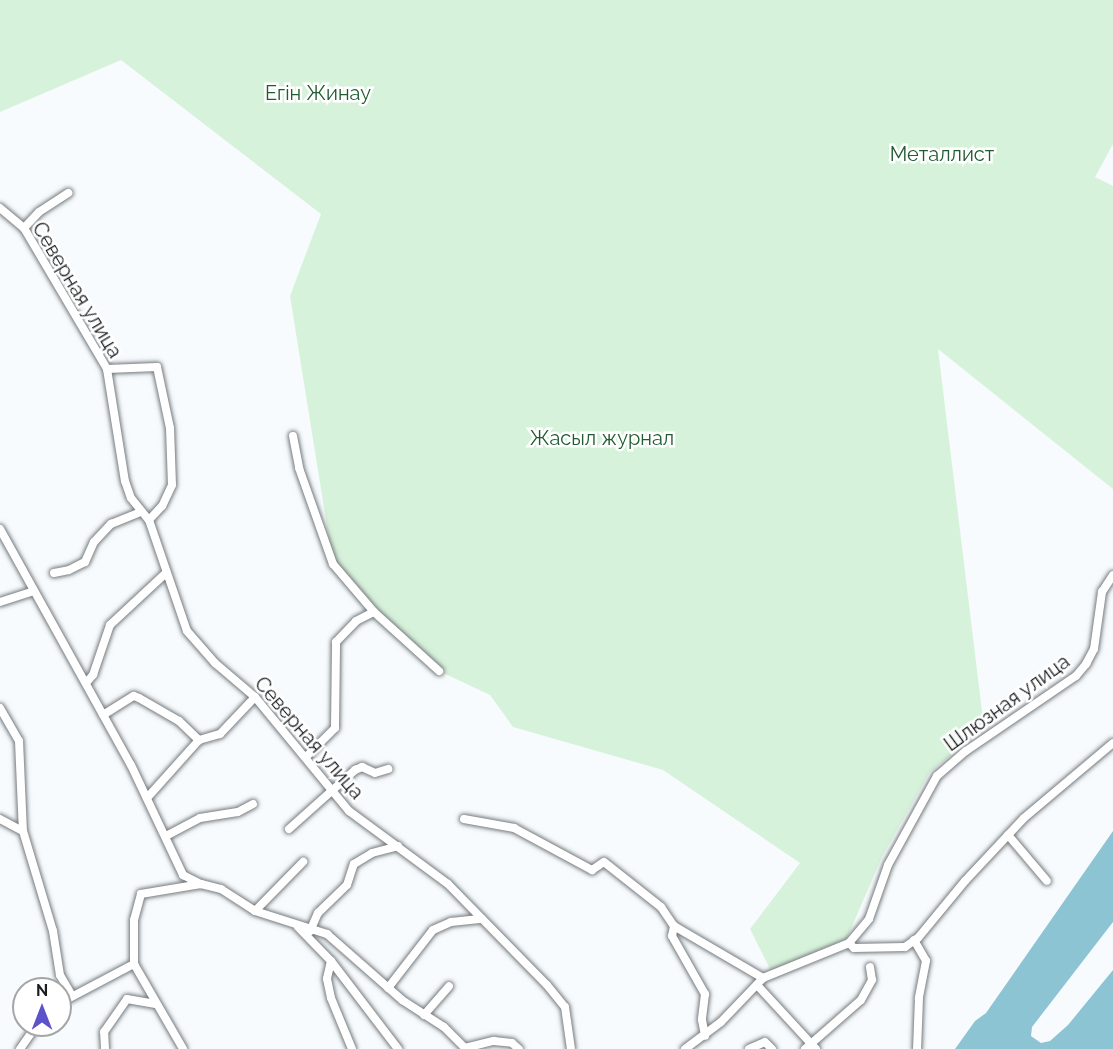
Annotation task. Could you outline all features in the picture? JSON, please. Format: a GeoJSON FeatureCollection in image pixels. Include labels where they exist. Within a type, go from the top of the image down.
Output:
{"type":"FeatureCollection","features":[{"type":"Feature","properties":{"kind":"street"},"geometry":{"type":"LineString","coordinates":[[24,228],[39,212],[68,194]]}},
{"type":"Feature","properties":{"kind":"street","name":"Северная улица"},"geometry":{"type":"LineString","coordinates":[[0,208],[24,228],[107,369],[125,481],[140,512],[149,520],[187,631],[215,663],[255,697],[349,811],[447,884],[565,1007],[571,1049]]}},
{"type":"Feature","properties":{"kind":"street"},"geometry":{"type":"LineString","coordinates":[[107,369],[157,367],[170,428],[172,485],[162,506],[149,520]]}},
{"type":"Feature","properties":{"kind":"street"},"geometry":{"type":"LineString","coordinates":[[293,436],[299,468],[333,564],[374,612],[439,671]]}},
{"type":"Feature","properties":{"kind":"street"},"geometry":{"type":"LineString","coordinates":[[54,573],[84,562],[94,542],[111,524],[140,512]]}},
{"type":"Feature","properties":{"kind":"street"},"geometry":{"type":"LineString","coordinates":[[0,529],[33,591],[47,608],[147,798],[183,875],[201,884],[221,889],[255,910],[342,945],[388,988],[444,1027],[465,1048],[494,1041],[512,1043],[519,1049]]}},
{"type":"Feature","properties":{"kind":"street"},"geometry":{"type":"LineString","coordinates":[[86,683],[93,675],[110,625],[166,573]]}},
{"type":"Feature","properties":{"kind":"street","name":"Шлюзная улица"},"geometry":{"type":"LineString","coordinates":[[685,1049],[705,1036],[763,978],[849,943],[869,919],[888,865],[937,776],[966,751],[1076,676],[1086,664],[1094,649],[1102,592],[1113,575]]}},
{"type":"Feature","properties":{"kind":"street"},"geometry":{"type":"LineString","coordinates":[[0,602],[33,591]]}},
{"type":"Feature","properties":{"kind":"street"},"geometry":{"type":"LineString","coordinates":[[306,757],[335,728],[336,642],[356,621],[374,612]]}},
{"type":"Feature","properties":{"kind":"street"},"geometry":{"type":"LineString","coordinates":[[103,715],[134,696],[179,721],[199,740]]}},
{"type":"Feature","properties":{"kind":"street"},"geometry":{"type":"LineString","coordinates":[[147,798],[199,740],[220,734],[255,697]]}},
{"type":"Feature","properties":{"kind":"street"},"geometry":{"type":"LineString","coordinates":[[0,708],[20,741],[23,831],[53,931],[61,977]]}},
{"type":"Feature","properties":{"kind":"street"},"geometry":{"type":"LineString","coordinates":[[849,943],[854,948],[905,947],[914,940],[1008,835],[1113,743]]}},
{"type":"Feature","properties":{"kind":"street"},"geometry":{"type":"LineString","coordinates":[[289,829],[332,789],[362,767],[375,774],[388,769]]}},
{"type":"Feature","properties":{"kind":"street"},"geometry":{"type":"LineString","coordinates":[[166,836],[200,818],[238,812],[253,804]]}},
{"type":"Feature","properties":{"kind":"street"},"geometry":{"type":"LineString","coordinates":[[0,819],[23,831]]}},
{"type":"Feature","properties":{"kind":"street"},"geometry":{"type":"LineString","coordinates":[[464,819],[514,828],[592,870],[604,862],[661,907],[674,926],[763,978]]}},
{"type":"Feature","properties":{"kind":"street"},"geometry":{"type":"LineString","coordinates":[[1008,835],[1047,881]]}},
{"type":"Feature","properties":{"kind":"street"},"geometry":{"type":"LineString","coordinates":[[310,932],[318,913],[347,885],[354,864],[372,853],[398,846]]}},
{"type":"Feature","properties":{"kind":"street"},"geometry":{"type":"LineString","coordinates":[[255,910],[303,862]]}},
{"type":"Feature","properties":{"kind":"street"},"geometry":{"type":"LineString","coordinates":[[183,1049],[134,964],[134,920],[141,894],[201,884]]}},
{"type":"Feature","properties":{"kind":"street"},"geometry":{"type":"LineString","coordinates":[[388,988],[433,930],[451,922],[482,918]]}},
{"type":"Feature","properties":{"kind":"street"},"geometry":{"type":"LineString","coordinates":[[674,926],[672,936],[705,994],[702,1020],[705,1036]]}},
{"type":"Feature","properties":{"kind":"street"},"geometry":{"type":"LineString","coordinates":[[310,932],[398,1049]]}},
{"type":"Feature","properties":{"kind":"street"},"geometry":{"type":"LineString","coordinates":[[914,940],[926,961],[919,998],[917,1049]]}},
{"type":"Feature","properties":{"kind":"street"},"geometry":{"type":"LineString","coordinates":[[331,961],[327,980],[331,998],[352,1049]]}},
{"type":"Feature","properties":{"kind":"street"},"geometry":{"type":"LineString","coordinates":[[72,994],[134,964]]}},
{"type":"Feature","properties":{"kind":"street"},"geometry":{"type":"LineString","coordinates":[[756,984],[811,1047],[861,1000],[872,980],[870,967]]}},
{"type":"Feature","properties":{"kind":"street"},"geometry":{"type":"LineString","coordinates":[[424,1015],[449,986]]}},
{"type":"Feature","properties":{"kind":"street"},"geometry":{"type":"LineString","coordinates":[[105,1049],[104,1032],[127,999],[156,1004]]}},
{"type":"Feature","properties":{"kind":"street"},"geometry":{"type":"LineString","coordinates":[[749,1049],[765,1042],[772,1049]]}},
{"type":"Feature","properties":{"kind":"green space","name":"Жасыл журнал"},"geometry":{"type":"Polygon","coordinates":[[[0,0],[1113,0],[1113,144],[1095,177],[1113,186],[1113,489],[938,349],[984,728],[930,772],[882,857],[846,940],[771,971],[750,929],[800,863],[663,770],[513,727],[490,695],[439,671],[333,564],[290,296],[321,214],[121,60],[0,112],[0,0]]]}},
{"type":"Feature","properties":{"kind":"water"},"geometry":{"type":"Polygon","coordinates":[[[1113,831],[1113,922],[1032,1027],[1031,1036],[1041,1043],[1050,1041],[1068,1025],[1113,970],[1113,1049],[955,1049],[975,1021],[986,1013],[1113,831]]]}},
{"type":"Feature","properties":{"kind":"park label","name":"Егін Жинау"},"geometry":{"type":"Point","coordinates":[318,93]}},
{"type":"Feature","properties":{"kind":"park label","name":"Металлист"},"geometry":{"type":"Point","coordinates":[942,154]}}]}
